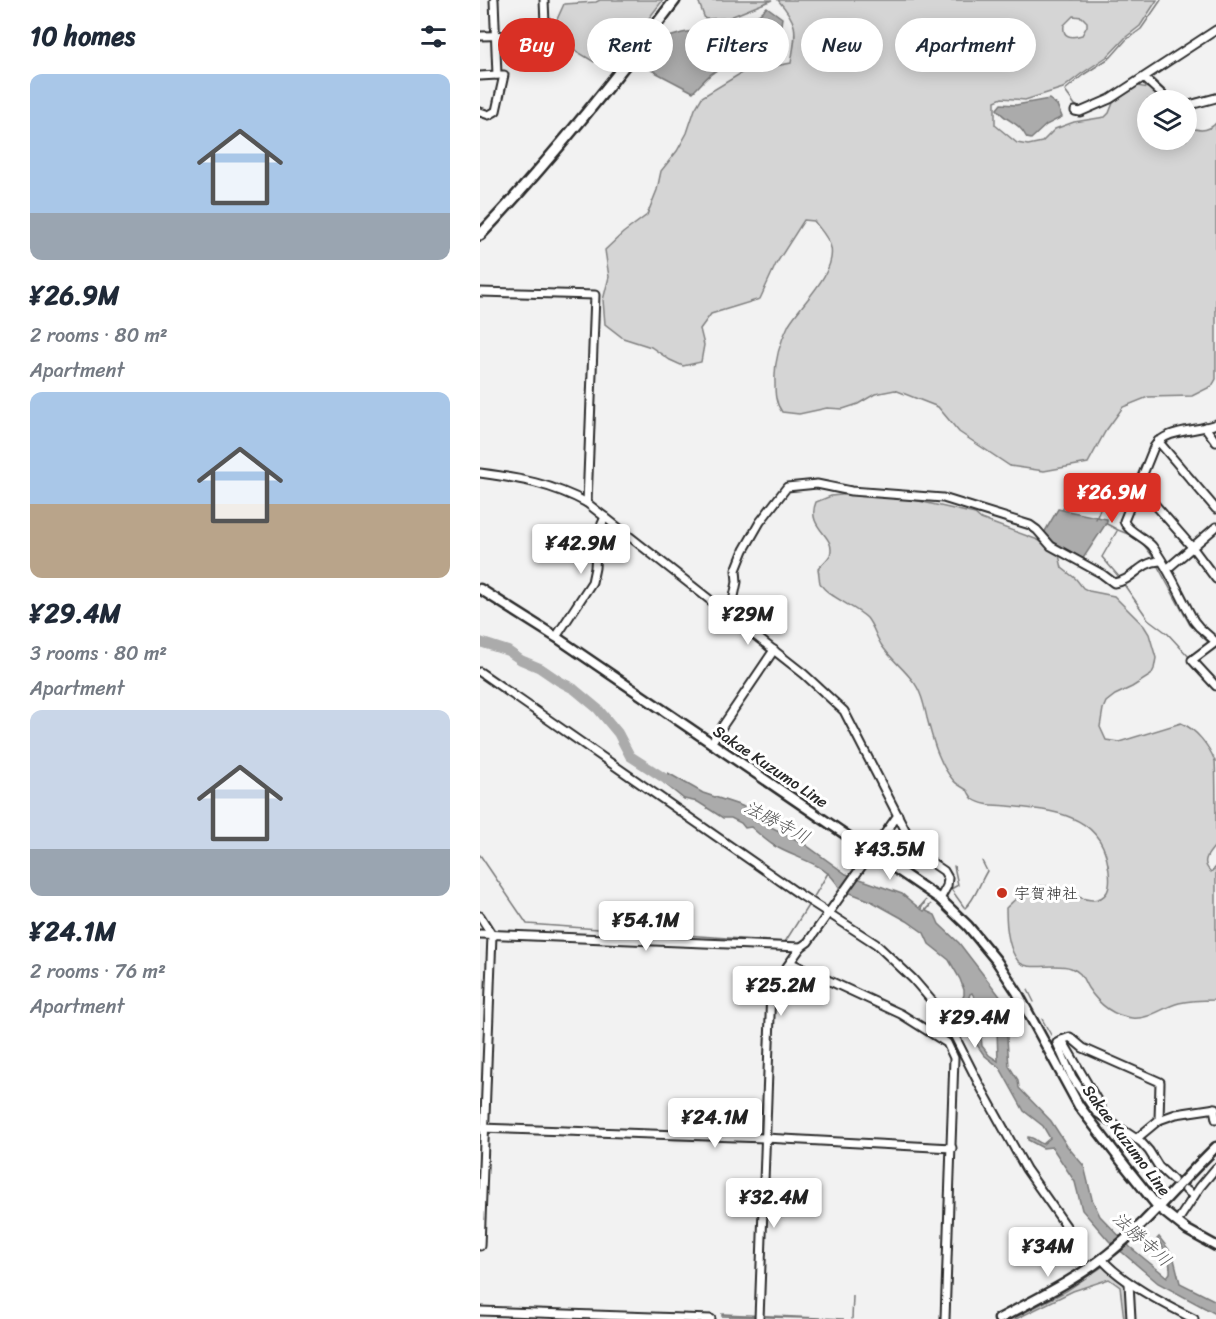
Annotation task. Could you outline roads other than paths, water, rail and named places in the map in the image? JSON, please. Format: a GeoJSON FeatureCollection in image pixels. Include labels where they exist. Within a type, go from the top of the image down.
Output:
{"type":"FeatureCollection","features":[{"type":"Feature","properties":{"kind":"highway"},"geometry":{"type":"LineString","coordinates":[[480,235],[546,161],[637,51],[675,0]]}},
{"type":"Feature","properties":{"kind":"main road","name":"Sakae Kuzumo Line"},"geometry":{"type":"LineString","coordinates":[[480,589],[556,637],[940,899],[968,926],[996,960],[1017,992],[1079,1106],[1155,1211],[1216,1246]]}},
{"type":"Feature","properties":{"kind":"main road"},"geometry":{"type":"LineString","coordinates":[[999,1319],[1066,1283],[1105,1256],[1155,1211],[1216,1147]]}},
{"type":"Feature","properties":{"kind":"street"},"geometry":{"type":"LineString","coordinates":[[494,0],[497,75]]}},
{"type":"Feature","properties":{"kind":"street"},"geometry":{"type":"LineString","coordinates":[[480,36],[530,35],[545,24],[544,0]]}},
{"type":"Feature","properties":{"kind":"street"},"geometry":{"type":"LineString","coordinates":[[1075,111],[1080,112],[1110,99],[1216,30]]}},
{"type":"Feature","properties":{"kind":"street"},"geometry":{"type":"LineString","coordinates":[[480,75],[504,75],[496,111],[489,115],[480,112]]}},
{"type":"Feature","properties":{"kind":"street"},"geometry":{"type":"LineString","coordinates":[[1144,78],[1157,90]]}},
{"type":"Feature","properties":{"kind":"street"},"geometry":{"type":"LineString","coordinates":[[1197,103],[1216,98]]}},
{"type":"Feature","properties":{"kind":"street"},"geometry":{"type":"LineString","coordinates":[[480,292],[594,295],[587,503]]}},
{"type":"Feature","properties":{"kind":"street"},"geometry":{"type":"LineString","coordinates":[[1216,424],[1182,431],[1158,441],[1138,485],[1124,524],[1144,537],[1155,551],[1198,627],[1216,642],[1192,660],[1216,686]]}},
{"type":"Feature","properties":{"kind":"street"},"geometry":{"type":"LineString","coordinates":[[1205,427],[1216,442]]}},
{"type":"Feature","properties":{"kind":"street"},"geometry":{"type":"LineString","coordinates":[[1158,441],[1216,509]]}},
{"type":"Feature","properties":{"kind":"street"},"geometry":{"type":"LineString","coordinates":[[480,473],[534,481],[587,503],[804,674],[844,711],[913,845],[922,856],[944,871],[948,878],[947,886],[940,899]]}},
{"type":"Feature","properties":{"kind":"street"},"geometry":{"type":"LineString","coordinates":[[730,616],[737,582],[736,570],[744,550],[760,522],[787,487],[817,484],[851,491],[956,500],[1030,525],[1051,546],[1114,583],[1124,581],[1150,562],[1160,561]]}},
{"type":"Feature","properties":{"kind":"street"},"geometry":{"type":"LineString","coordinates":[[1138,485],[1192,547],[1216,579]]}},
{"type":"Feature","properties":{"kind":"street"},"geometry":{"type":"LineString","coordinates":[[556,637],[592,582],[597,536],[605,517]]}},
{"type":"Feature","properties":{"kind":"street"},"geometry":{"type":"LineString","coordinates":[[1167,569],[1216,526]]}},
{"type":"Feature","properties":{"kind":"street"},"geometry":{"type":"LineString","coordinates":[[711,743],[774,650]]}},
{"type":"Feature","properties":{"kind":"street"},"geometry":{"type":"LineString","coordinates":[[480,672],[829,910],[876,944],[913,979],[944,1015],[1026,1169],[1071,1233]]}},
{"type":"Feature","properties":{"kind":"street"},"geometry":{"type":"LineString","coordinates":[[759,1319],[771,989],[801,946],[808,942],[898,815]]}},
{"type":"Feature","properties":{"kind":"street"},"geometry":{"type":"LineString","coordinates":[[480,916],[492,934],[482,1128],[480,1246]]}},
{"type":"Feature","properties":{"kind":"street"},"geometry":{"type":"LineString","coordinates":[[480,934],[801,946]]}},
{"type":"Feature","properties":{"kind":"street"},"geometry":{"type":"LineString","coordinates":[[791,963],[901,1014],[947,1043],[954,1058],[945,1319]]}},
{"type":"Feature","properties":{"kind":"street"},"geometry":{"type":"LineString","coordinates":[[1159,1120],[1161,1082],[1083,1048],[1070,1037],[1057,1043],[1072,1077],[1098,1110],[1100,1117],[1138,1138],[1159,1167],[1173,1180]]}},
{"type":"Feature","properties":{"kind":"street"},"geometry":{"type":"LineString","coordinates":[[1138,1138],[1159,1120],[1176,1114],[1215,1108],[1216,1119]]}},
{"type":"Feature","properties":{"kind":"street"},"geometry":{"type":"LineString","coordinates":[[482,1128],[765,1138],[952,1148]]}},
{"type":"Feature","properties":{"kind":"street"},"geometry":{"type":"LineString","coordinates":[[1177,1222],[1216,1168]]}},
{"type":"Feature","properties":{"kind":"street"},"geometry":{"type":"LineString","coordinates":[[1186,1190],[1194,1196]]}},
{"type":"Feature","properties":{"kind":"street"},"geometry":{"type":"LineString","coordinates":[[1105,1256],[1109,1268],[1130,1283],[1194,1319]]}},
{"type":"Feature","properties":{"kind":"street"},"geometry":{"type":"LineString","coordinates":[[1130,1283],[1131,1319]]}},
{"type":"Feature","properties":{"kind":"street"},"geometry":{"type":"LineString","coordinates":[[480,1311],[711,1319]]}},
{"type":"Feature","properties":{"kind":"waterway"},"geometry":{"type":"LineString","coordinates":[[1065,90],[1111,57],[1126,40],[1141,29],[1161,0]]}},
{"type":"Feature","properties":{"kind":"waterway"},"geometry":{"type":"LineString","coordinates":[[1065,91],[1080,108],[1109,96],[1216,25]]}},
{"type":"Feature","properties":{"kind":"waterway"},"geometry":{"type":"LineString","coordinates":[[1151,77],[1165,90]]}},
{"type":"Feature","properties":{"kind":"waterway"},"geometry":{"type":"LineString","coordinates":[[1197,98],[1216,93]]}},
{"type":"Feature","properties":{"kind":"waterway"},"geometry":{"type":"LineString","coordinates":[[1070,493],[1109,503],[1101,507],[1096,519]]}},
{"type":"Feature","properties":{"kind":"waterway"},"geometry":{"type":"LineString","coordinates":[[1063,509],[1065,501],[1075,497]]}},
{"type":"Feature","properties":{"kind":"waterway"},"geometry":{"type":"LineString","coordinates":[[1105,523],[1133,536]]}},
{"type":"Feature","properties":{"kind":"waterway"},"geometry":{"type":"LineString","coordinates":[[1134,528],[1149,539]]}},
{"type":"Feature","properties":{"kind":"waterway"},"geometry":{"type":"LineString","coordinates":[[1117,531],[1102,557],[1120,578]]}},
{"type":"Feature","properties":{"kind":"waterway"},"geometry":{"type":"LineString","coordinates":[[1140,540],[1154,558]]}},
{"type":"Feature","properties":{"kind":"waterway"},"geometry":{"type":"LineString","coordinates":[[1157,565],[1190,625],[1208,642]]}},
{"type":"Feature","properties":{"kind":"waterway"},"geometry":{"type":"LineString","coordinates":[[1125,586],[1148,619],[1168,634],[1190,658]]}},
{"type":"Feature","properties":{"kind":"waterway","name":"法勝寺川"},"geometry":{"type":"LineString","coordinates":[[480,642],[508,651],[574,689],[598,709],[618,733],[630,756],[678,787]]}},
{"type":"Feature","properties":{"kind":"waterway"},"geometry":{"type":"LineString","coordinates":[[480,855],[527,924],[785,942],[809,904]]}},
{"type":"Feature","properties":{"kind":"waterway"},"geometry":{"type":"LineString","coordinates":[[965,908],[975,895],[987,871],[982,861]]}},
{"type":"Feature","properties":{"kind":"waterway"},"geometry":{"type":"LineString","coordinates":[[954,866],[958,885],[951,889],[964,907]]}},
{"type":"Feature","properties":{"kind":"waterway"},"geometry":{"type":"LineString","coordinates":[[812,900],[828,873]]}},
{"type":"Feature","properties":{"kind":"waterway"},"geometry":{"type":"LineString","coordinates":[[1028,990],[1034,1002]]}},
{"type":"Feature","properties":{"kind":"waterway"},"geometry":{"type":"LineString","coordinates":[[1042,1019],[1051,1035]]}},
{"type":"Feature","properties":{"kind":"waterway"},"geometry":{"type":"LineString","coordinates":[[1066,1053],[1095,1103]]}},
{"type":"Feature","properties":{"kind":"waterway"},"geometry":{"type":"LineString","coordinates":[[1106,1115],[1132,1132]]}},
{"type":"Feature","properties":{"kind":"waterway"},"geometry":{"type":"LineString","coordinates":[[1146,1142],[1154,1153]]}},
{"type":"Feature","properties":{"kind":"waterway"},"geometry":{"type":"LineString","coordinates":[[1165,1168],[1173,1175]]}},
{"type":"Feature","properties":{"kind":"waterway"},"geometry":{"type":"LineString","coordinates":[[852,1319],[853,1296]]}},
{"type":"Feature","properties":{"kind":"place","name":"宇賀神社"},"geometry":{"type":"Point","coordinates":[1002,893]}}]}
